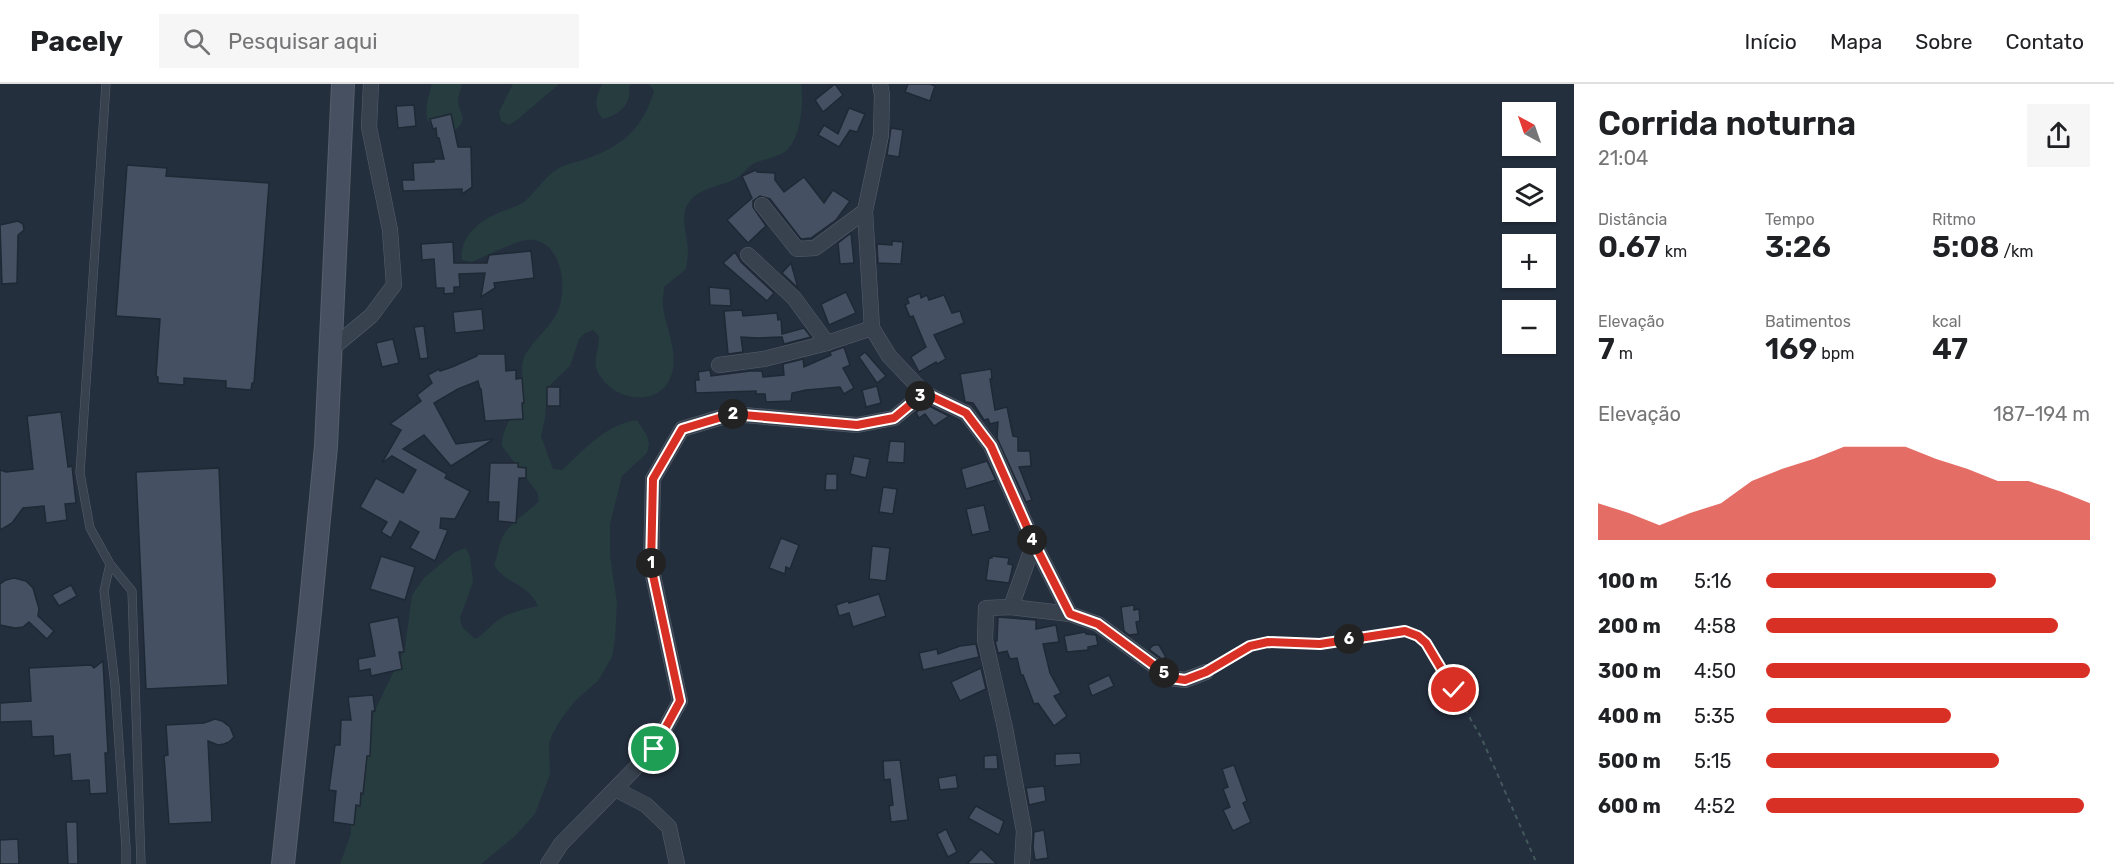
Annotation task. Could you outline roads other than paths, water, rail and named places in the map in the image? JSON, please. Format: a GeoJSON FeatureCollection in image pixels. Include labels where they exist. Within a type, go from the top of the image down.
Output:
{"type":"FeatureCollection","features":[{"type":"Feature","properties":{"kind":"main road"},"geometry":{"type":"LineString","coordinates":[[283,864],[326,446],[343,84]]}},
{"type":"Feature","properties":{"kind":"main road"},"geometry":{"type":"LineString","coordinates":[[286,831],[295,864]]}},
{"type":"Feature","properties":{"kind":"street"},"geometry":{"type":"LineString","coordinates":[[330,350],[371,316],[394,285],[390,230],[369,127],[371,84]]}},
{"type":"Feature","properties":{"kind":"street"},"geometry":{"type":"LineString","coordinates":[[880,84],[881,135],[865,211],[872,328],[889,356],[924,393],[966,413],[991,446],[1034,543],[1070,614]]}},
{"type":"Feature","properties":{"kind":"street"},"geometry":{"type":"LineString","coordinates":[[762,206],[797,249],[815,248],[865,211]]}},
{"type":"Feature","properties":{"kind":"street"},"geometry":{"type":"LineString","coordinates":[[748,255],[794,298],[827,343]]}},
{"type":"Feature","properties":{"kind":"street"},"geometry":{"type":"LineString","coordinates":[[719,365],[764,359],[827,343],[872,328]]}},
{"type":"Feature","properties":{"kind":"street"},"geometry":{"type":"LineString","coordinates":[[548,864],[561,844],[654,749],[680,701],[651,566],[653,479],[682,429],[732,414],[857,425],[894,418],[924,393]]}},
{"type":"Feature","properties":{"kind":"street"},"geometry":{"type":"LineString","coordinates":[[1011,607],[1034,543]]}},
{"type":"Feature","properties":{"kind":"street"},"geometry":{"type":"LineString","coordinates":[[1022,864],[1024,831],[986,640],[986,608],[1011,607],[1070,614],[1098,624],[1171,678],[1185,680],[1206,672]]}},
{"type":"Feature","properties":{"kind":"street"},"geometry":{"type":"LineString","coordinates":[[615,789],[646,805],[669,827],[677,864]]}},
{"type":"Feature","properties":{"kind":"lane"},"geometry":{"type":"LineString","coordinates":[[106,84],[80,473],[90,528],[111,564],[132,591],[141,864]]}},
{"type":"Feature","properties":{"kind":"lane"},"geometry":{"type":"LineString","coordinates":[[111,564],[104,591],[115,685],[126,864]]}},
{"type":"Feature","properties":{"kind":"lane"},"geometry":{"type":"LineString","coordinates":[[126,848],[142,848]]}}]}
